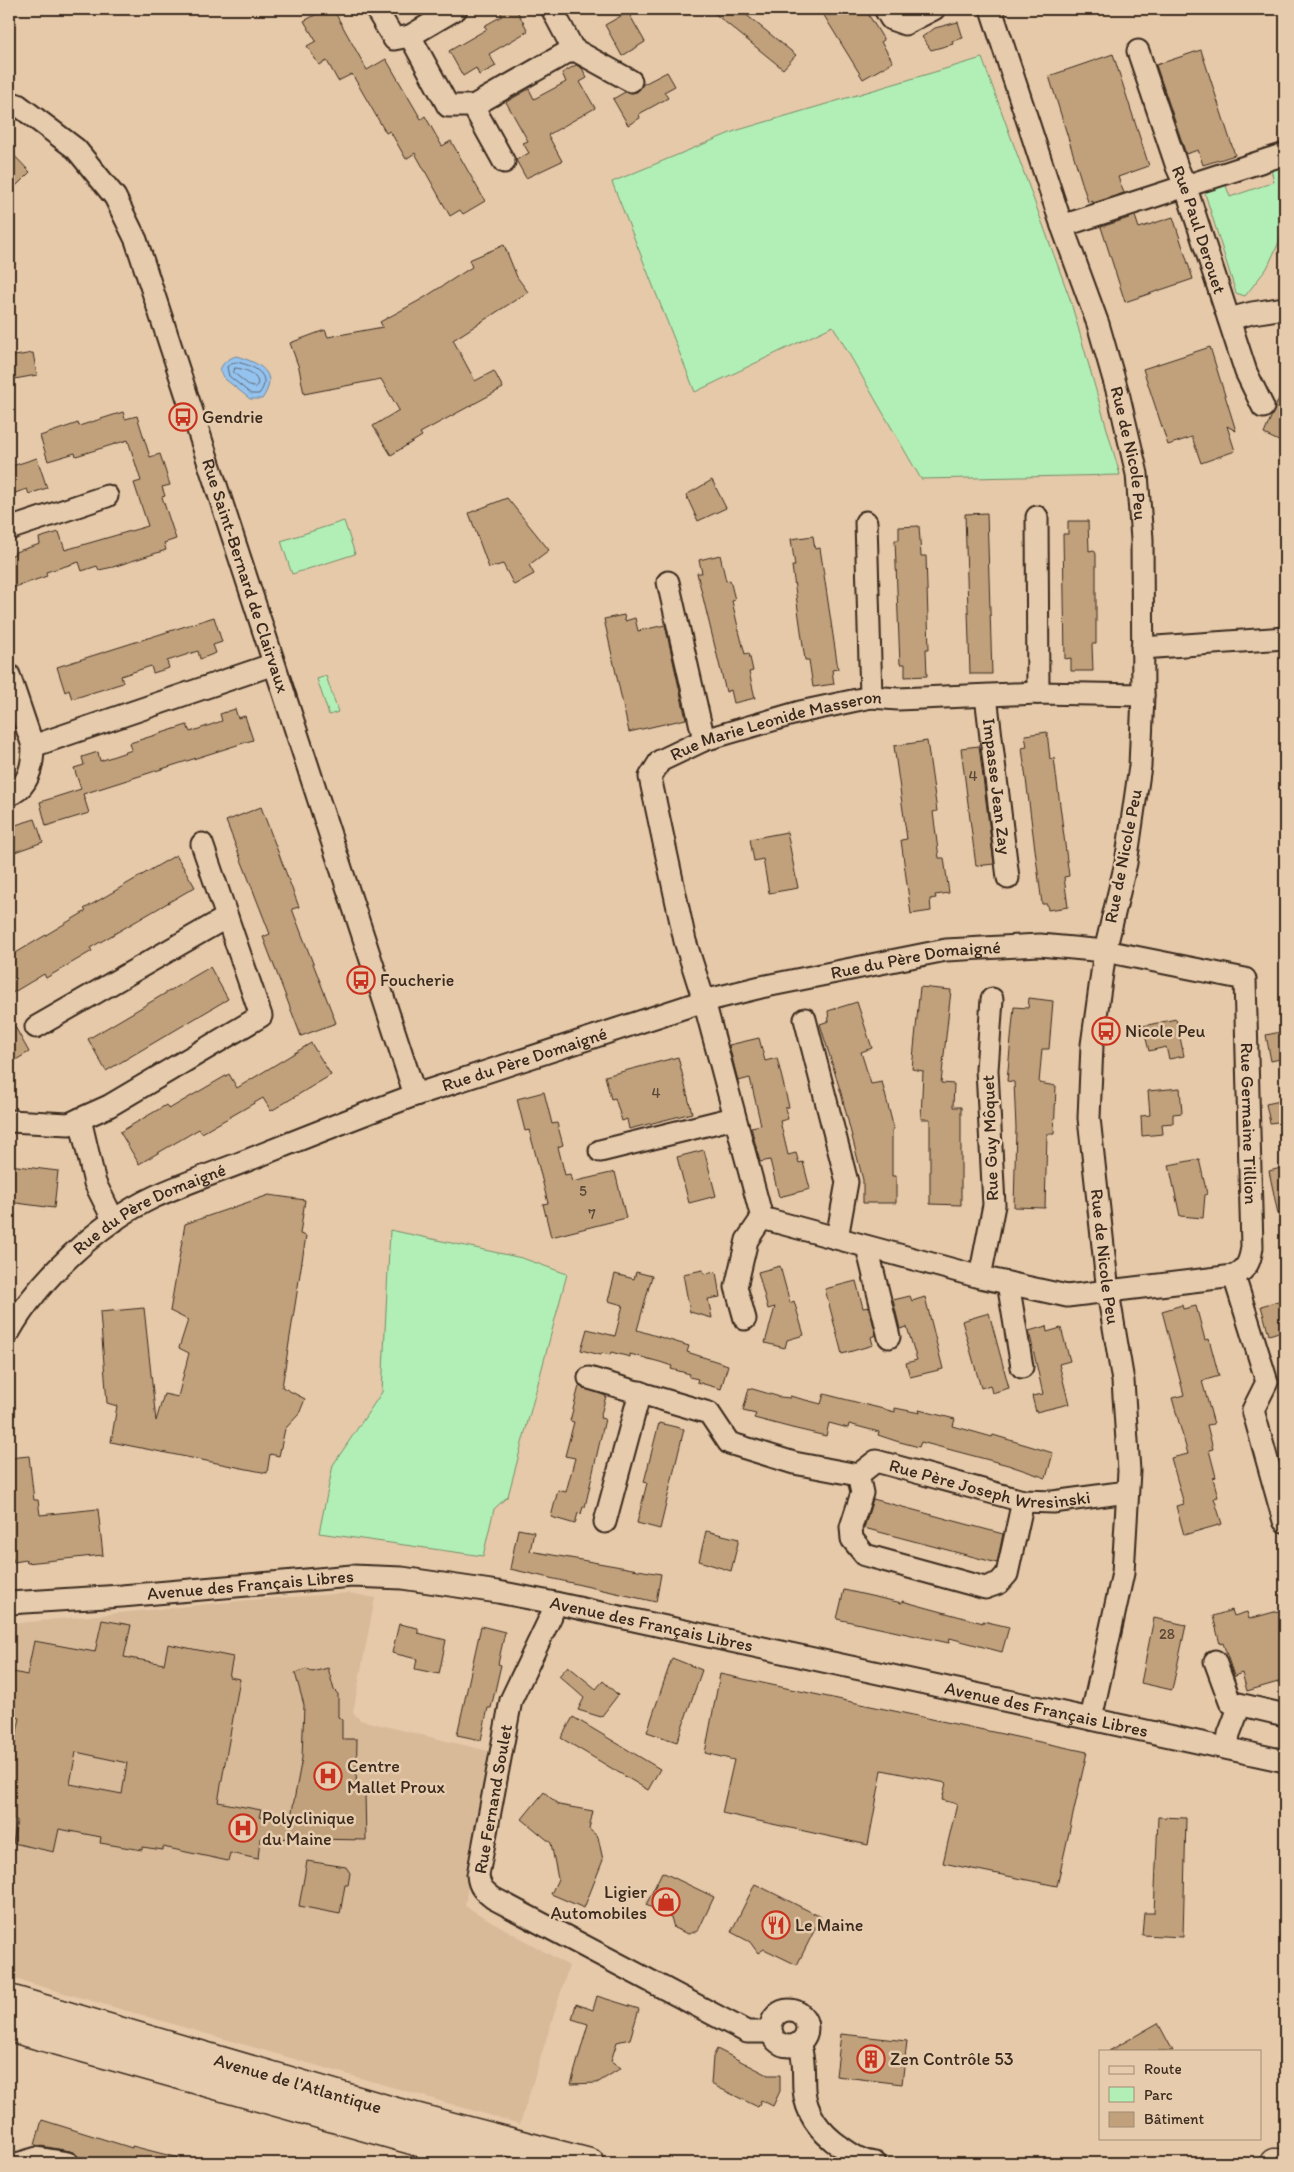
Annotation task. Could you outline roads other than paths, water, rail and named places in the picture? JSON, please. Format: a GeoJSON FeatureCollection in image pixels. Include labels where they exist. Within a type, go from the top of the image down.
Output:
{"type":"FeatureCollection","features":[{"type":"Feature","properties":{"kind":"main road","name":"Avenue de l'Atlantique"},"geometry":{"type":"LineString","coordinates":[[9,1999],[392,2111],[590,2163]]}},
{"type":"Feature","properties":{"kind":"main road","name":"Avenue de l'Atlantique"},"geometry":{"type":"LineString","coordinates":[[9,2027],[494,2163]]}},
{"type":"Feature","properties":{"kind":"main road"},"geometry":{"type":"LineString","coordinates":[[1274,2163],[1285,2163]]}},
{"type":"Feature","properties":{"kind":"street"},"geometry":{"type":"LineString","coordinates":[[376,9],[394,39],[410,36],[456,9]]}},
{"type":"Feature","properties":{"kind":"street"},"geometry":{"type":"LineString","coordinates":[[552,9],[573,49],[631,80]]}},
{"type":"Feature","properties":{"kind":"street"},"geometry":{"type":"LineString","coordinates":[[885,9],[891,19],[905,24],[934,9]]}},
{"type":"Feature","properties":{"kind":"street","name":"Rue de Nicole Peu"},"geometry":{"type":"LineString","coordinates":[[990,9],[1062,226],[1098,324],[1119,396],[1137,474],[1142,539],[1143,695],[1140,766],[1126,863],[1114,906],[1105,951],[1092,1045],[1090,1118],[1108,1292],[1123,1381],[1128,1471],[1123,1573],[1092,1719]]}},
{"type":"Feature","properties":{"kind":"street"},"geometry":{"type":"LineString","coordinates":[[410,36],[448,106],[473,106],[573,49]]}},
{"type":"Feature","properties":{"kind":"street","name":"Rue Paul Derouet"},"geometry":{"type":"LineString","coordinates":[[1138,51],[1177,167],[1185,185],[1246,372],[1263,407]]}},
{"type":"Feature","properties":{"kind":"street","name":"Rue Saint-Bernard de Clairvaux"},"geometry":{"type":"LineString","coordinates":[[9,102],[18,105],[76,149],[115,197],[136,240],[414,1095]]}},
{"type":"Feature","properties":{"kind":"street"},"geometry":{"type":"LineString","coordinates":[[473,106],[504,162]]}},
{"type":"Feature","properties":{"kind":"street"},"geometry":{"type":"LineString","coordinates":[[1062,226],[1285,154]]}},
{"type":"Feature","properties":{"kind":"street"},"geometry":{"type":"LineString","coordinates":[[1229,319],[1285,308]]}},
{"type":"Feature","properties":{"kind":"street"},"geometry":{"type":"LineString","coordinates":[[9,529],[108,496]]}},
{"type":"Feature","properties":{"kind":"street"},"geometry":{"type":"LineString","coordinates":[[1037,517],[1038,693]]}},
{"type":"Feature","properties":{"kind":"street"},"geometry":{"type":"LineString","coordinates":[[866,522],[871,697]]}},
{"type":"Feature","properties":{"kind":"street"},"geometry":{"type":"LineString","coordinates":[[668,582],[704,740]]}},
{"type":"Feature","properties":{"kind":"street"},"geometry":{"type":"LineString","coordinates":[[1142,648],[1285,638]]}},
{"type":"Feature","properties":{"kind":"street"},"geometry":{"type":"LineString","coordinates":[[33,746],[274,664]]}},
{"type":"Feature","properties":{"kind":"street"},"geometry":{"type":"LineString","coordinates":[[9,675],[33,746],[33,763],[26,781],[9,794]]}},
{"type":"Feature","properties":{"kind":"street","name":"Rue Marie Leonide Masseron"},"geometry":{"type":"LineString","coordinates":[[704,1001],[685,940],[650,777],[660,761],[704,740],[800,712],[871,697],[898,699],[1038,693],[1143,695]]}},
{"type":"Feature","properties":{"kind":"street","name":"Impasse Jean Zay"},"geometry":{"type":"LineString","coordinates":[[986,696],[1008,878]]}},
{"type":"Feature","properties":{"kind":"street"},"geometry":{"type":"LineString","coordinates":[[9,1121],[68,1124],[80,1119],[108,1106],[261,1016],[202,844]]}},
{"type":"Feature","properties":{"kind":"street"},"geometry":{"type":"LineString","coordinates":[[36,1028],[227,917]]}},
{"type":"Feature","properties":{"kind":"street","name":"Rue du Père Domaigné"},"geometry":{"type":"LineString","coordinates":[[9,1332],[38,1291],[82,1244],[114,1221],[153,1198],[414,1095],[704,1001],[761,987],[946,950],[1040,945],[1105,951]]}},
{"type":"Feature","properties":{"kind":"street","name":"Rue Germaine Tillion"},"geometry":{"type":"LineString","coordinates":[[1105,951],[1245,979],[1252,1247],[1250,1260],[1244,1271],[1234,1276]]}},
{"type":"Feature","properties":{"kind":"street","name":"Rue Guy Môquet"},"geometry":{"type":"LineString","coordinates":[[980,1277],[994,1205],[987,1070],[992,999]]}},
{"type":"Feature","properties":{"kind":"street"},"geometry":{"type":"LineString","coordinates":[[704,1001],[762,1218],[747,1240],[736,1287],[745,1319]]}},
{"type":"Feature","properties":{"kind":"street"},"geometry":{"type":"LineString","coordinates":[[805,1019],[847,1182],[837,1238]]}},
{"type":"Feature","properties":{"kind":"street"},"geometry":{"type":"LineString","coordinates":[[600,1151],[734,1118]]}},
{"type":"Feature","properties":{"kind":"street"},"geometry":{"type":"LineString","coordinates":[[80,1119],[95,1183],[114,1221]]}},
{"type":"Feature","properties":{"kind":"street"},"geometry":{"type":"LineString","coordinates":[[762,1218],[980,1277],[1067,1296],[1234,1276],[1267,1382],[1253,1410],[1284,1521]]}},
{"type":"Feature","properties":{"kind":"street"},"geometry":{"type":"LineString","coordinates":[[867,1247],[889,1337]]}},
{"type":"Feature","properties":{"kind":"street"},"geometry":{"type":"LineString","coordinates":[[1008,1283],[1022,1367]]}},
{"type":"Feature","properties":{"kind":"street"},"geometry":{"type":"LineString","coordinates":[[589,1378],[709,1413],[729,1444],[794,1463],[858,1475],[862,1493],[851,1527],[852,1539],[866,1555],[985,1588],[999,1583],[1007,1574],[1023,1501]]}},
{"type":"Feature","properties":{"kind":"street"},"geometry":{"type":"LineString","coordinates":[[605,1522],[640,1392]]}},
{"type":"Feature","properties":{"kind":"street","name":"Rue Père Joseph Wresinski"},"geometry":{"type":"LineString","coordinates":[[858,1475],[876,1461],[1023,1501],[1053,1502],[1127,1492]]}},
{"type":"Feature","properties":{"kind":"street","name":"Avenue des Français Libres"},"geometry":{"type":"LineString","coordinates":[[9,1603],[122,1596],[352,1576],[402,1578],[498,1592],[555,1603],[1285,1761]]}},
{"type":"Feature","properties":{"kind":"street","name":"Rue Fernand Soulet"},"geometry":{"type":"LineString","coordinates":[[555,1603],[551,1616],[511,1700],[478,1875],[482,1889],[493,1898],[747,2032],[771,2032]]}},
{"type":"Feature","properties":{"kind":"street"},"geometry":{"type":"LineString","coordinates":[[1215,1661],[1230,1702],[1240,1706],[1285,1714]]}},
{"type":"Feature","properties":{"kind":"street"},"geometry":{"type":"LineString","coordinates":[[1227,1748],[1229,1734],[1240,1706]]}},
{"type":"Feature","properties":{"kind":"street"},"geometry":{"type":"LineString","coordinates":[[788,2010],[795,2010],[802,2015],[807,2024],[806,2035],[799,2043],[787,2047],[775,2041],[771,2032],[772,2019],[776,2014],[788,2010]]}},
{"type":"Feature","properties":{"kind":"street"},"geometry":{"type":"LineString","coordinates":[[799,2043],[804,2059],[804,2089],[808,2110],[818,2127],[850,2153],[868,2162],[875,2163]]}},
{"type":"Feature","properties":{"kind":"street"},"geometry":{"type":"LineString","coordinates":[[20,2163],[37,2158],[68,2163]]}},
{"type":"Feature","properties":{"kind":"water"},"geometry":{"type":"Polygon","coordinates":[[[236,356],[253,362],[265,370],[269,382],[262,399],[250,399],[225,379],[220,370],[221,367],[226,361],[236,356]]]}},
{"type":"Feature","properties":{"kind":"place","name":"Gendrie"},"geometry":{"type":"Point","coordinates":[183,417]}},
{"type":"Feature","properties":{"kind":"place","name":"Foucherie"},"geometry":{"type":"Point","coordinates":[361,980]}},
{"type":"Feature","properties":{"kind":"place","name":"Nicole Peu"},"geometry":{"type":"Point","coordinates":[1106,1031]}},
{"type":"Feature","properties":{"kind":"place","name":"Centre Mallet Proux"},"geometry":{"type":"Point","coordinates":[328,1776]}},
{"type":"Feature","properties":{"kind":"place","name":"Polyclinique du Maine"},"geometry":{"type":"Point","coordinates":[243,1828]}},
{"type":"Feature","properties":{"kind":"place","name":"Ligier Automobiles"},"geometry":{"type":"Point","coordinates":[666,1902]}},
{"type":"Feature","properties":{"kind":"place","name":"Le Maine"},"geometry":{"type":"Point","coordinates":[776,1925]}},
{"type":"Feature","properties":{"kind":"place","name":"Zen Contrôle 53"},"geometry":{"type":"Point","coordinates":[871,2059]}}]}
